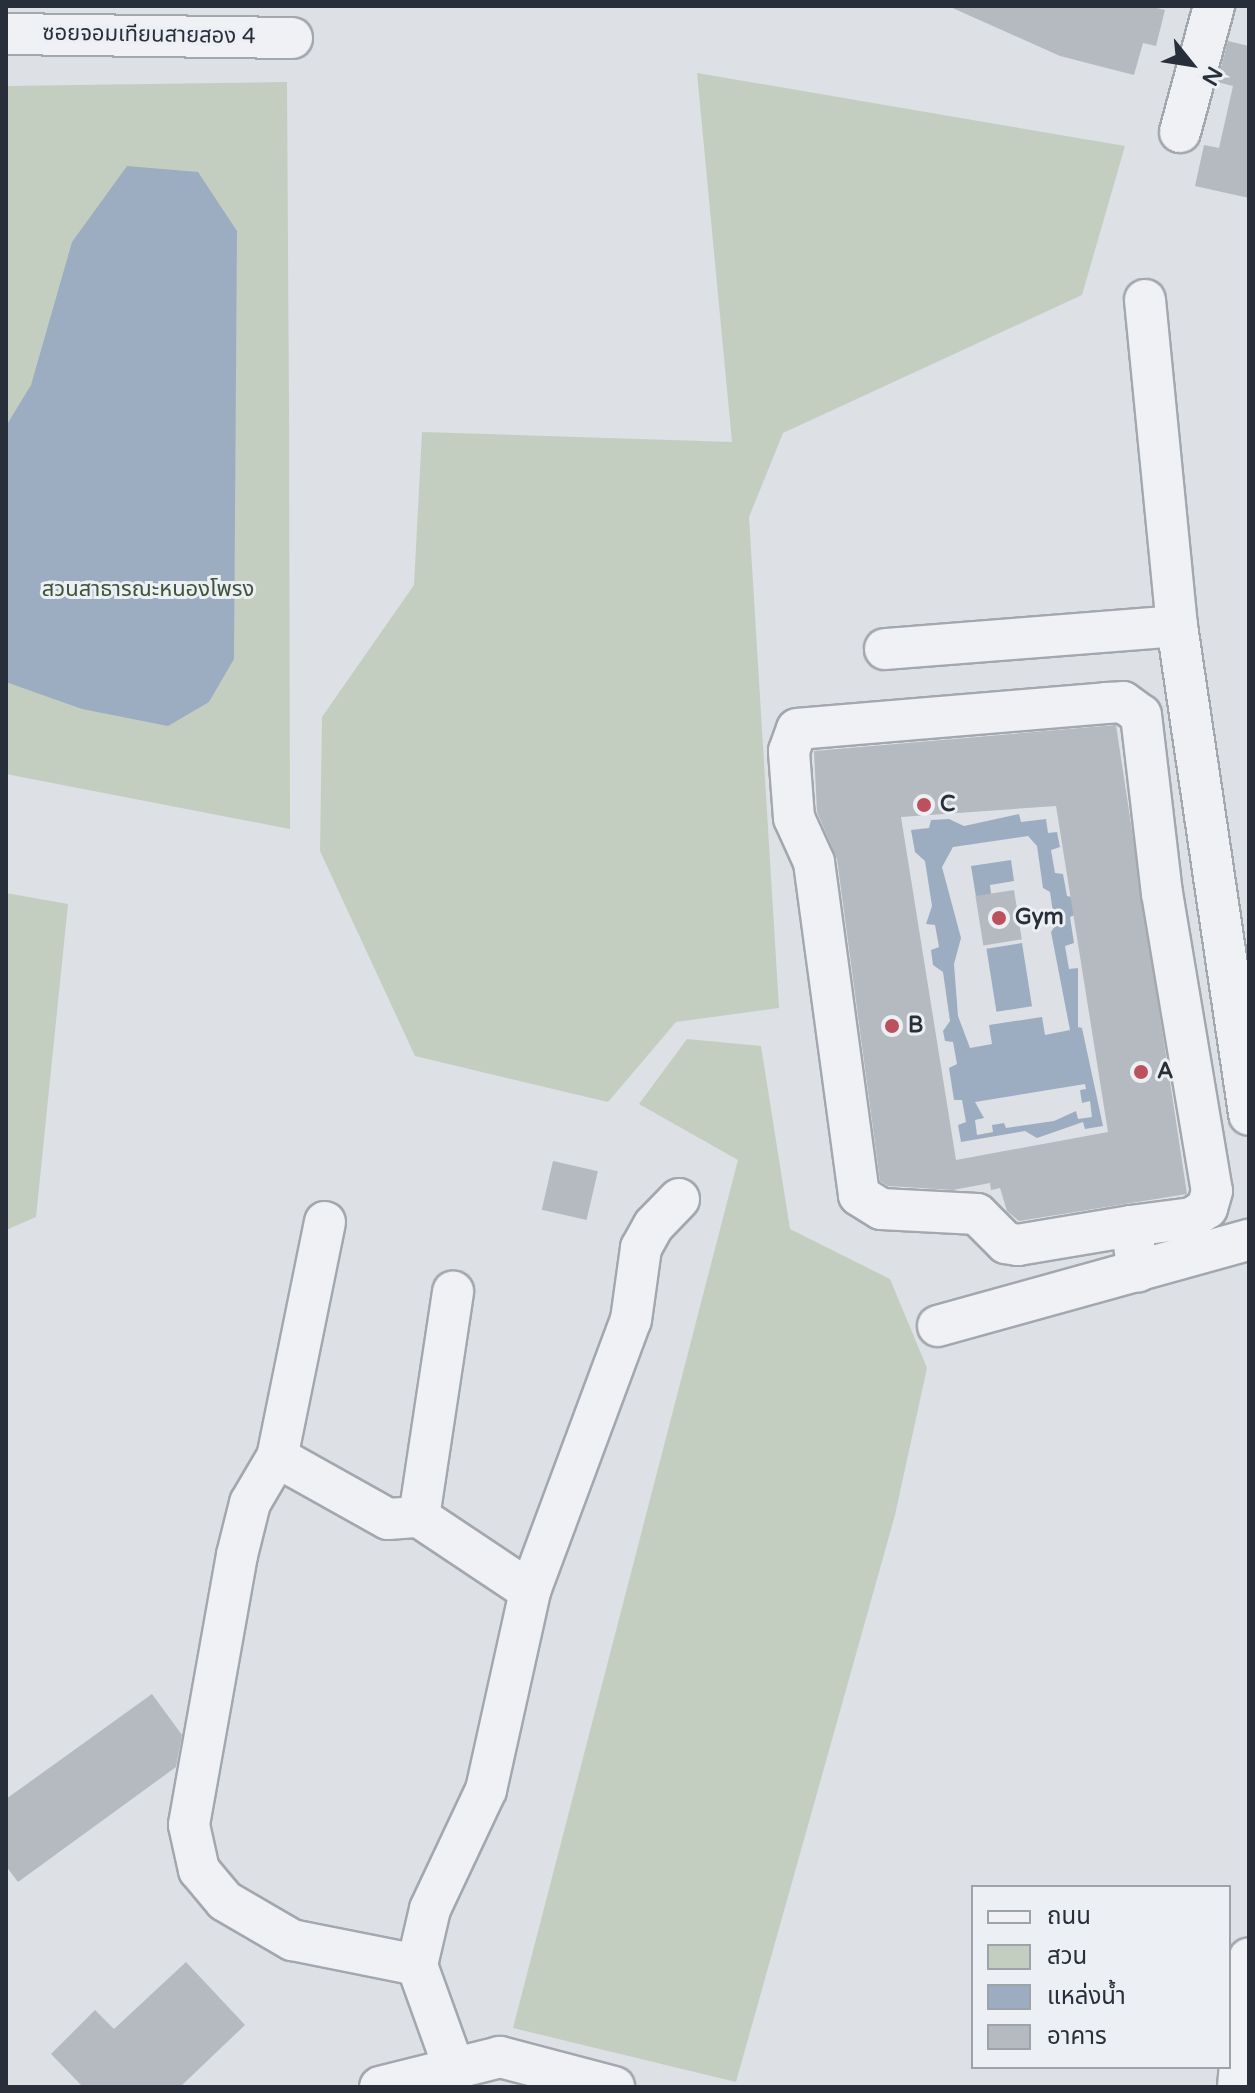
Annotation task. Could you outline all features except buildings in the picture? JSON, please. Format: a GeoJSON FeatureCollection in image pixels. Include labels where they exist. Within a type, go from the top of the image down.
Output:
{"type":"FeatureCollection","features":[{"type":"Feature","properties":{"kind":"street"},"geometry":{"type":"LineString","coordinates":[[1180,132],[1214,6]]}},
{"type":"Feature","properties":{"kind":"street","name":"ซอยจอมเทียนสายสอง 4"},"geometry":{"type":"LineString","coordinates":[[6,34],[292,38]]}},
{"type":"Feature","properties":{"kind":"street"},"geometry":{"type":"LineString","coordinates":[[1145,300],[1177,626],[1249,1115]]}},
{"type":"Feature","properties":{"kind":"street"},"geometry":{"type":"LineString","coordinates":[[885,649],[1177,626]]}},
{"type":"Feature","properties":{"kind":"street"},"geometry":{"type":"LineString","coordinates":[[1114,702],[1133,706],[1141,715],[1162,893],[1212,1191],[1207,1208],[1192,1218],[1131,1226],[1018,1245],[1006,1243],[977,1214],[881,1209],[859,1195],[814,862],[794,818],[789,751],[797,729],[1114,702]]}},
{"type":"Feature","properties":{"kind":"street"},"geometry":{"type":"LineString","coordinates":[[454,2068],[417,1965],[430,1909],[486,1790],[530,1591],[631,1320],[641,1248],[654,1225],[679,1199]]}},
{"type":"Feature","properties":{"kind":"street"},"geometry":{"type":"LineString","coordinates":[[325,1222],[277,1457],[250,1503],[200,1750],[189,1825],[199,1870],[225,1901],[292,1940],[417,1965]]}},
{"type":"Feature","properties":{"kind":"street"},"geometry":{"type":"LineString","coordinates":[[1131,1226],[1138,1271]]}},
{"type":"Feature","properties":{"kind":"street"},"geometry":{"type":"LineString","coordinates":[[938,1326],[1249,1240]]}},
{"type":"Feature","properties":{"kind":"street"},"geometry":{"type":"LineString","coordinates":[[419,1517],[453,1292]]}},
{"type":"Feature","properties":{"kind":"street"},"geometry":{"type":"LineString","coordinates":[[277,1457],[388,1519],[419,1517],[530,1591]]}},
{"type":"Feature","properties":{"kind":"street"},"geometry":{"type":"LineString","coordinates":[[1238,2087],[1249,1958]]}},
{"type":"Feature","properties":{"kind":"street"},"geometry":{"type":"LineString","coordinates":[[380,2087],[500,2057],[614,2087]]}},
{"type":"Feature","properties":{"kind":"green space"},"geometry":{"type":"Polygon","coordinates":[[[697,73],[1125,146],[1082,295],[783,433],[749,517],[779,1008],[676,1022],[608,1102],[415,1056],[320,851],[322,717],[414,585],[422,432],[732,442],[697,73]]]}},
{"type":"Feature","properties":{"kind":"green space","name":"สวนสาธารณะหนองโพรง"},"geometry":{"type":"Polygon","coordinates":[[[287,82],[290,829],[6,774],[7,86],[287,82]]]}},
{"type":"Feature","properties":{"kind":"green space"},"geometry":{"type":"Polygon","coordinates":[[[6,893],[68,904],[36,1217],[6,1230],[6,893]]]}},
{"type":"Feature","properties":{"kind":"green space"},"geometry":{"type":"Polygon","coordinates":[[[687,1039],[761,1046],[790,1229],[890,1279],[927,1368],[895,1515],[736,2082],[513,2028],[738,1160],[639,1104],[687,1039]]]}},
{"type":"Feature","properties":{"kind":"water"},"geometry":{"type":"Polygon","coordinates":[[[127,166],[198,172],[237,231],[234,659],[209,702],[168,726],[82,709],[6,682],[6,426],[31,385],[72,242],[127,166]]]}},
{"type":"Feature","properties":{"kind":"water"},"geometry":{"type":"Polygon","coordinates":[[[1019,814],[1021,822],[1046,819],[1048,833],[1057,832],[1060,847],[1051,850],[1055,873],[1063,874],[1067,896],[1075,898],[1077,914],[1070,917],[1074,943],[1065,946],[1069,969],[1078,968],[1078,1027],[1082,1028],[1103,1126],[1085,1129],[1083,1122],[1037,1138],[1025,1131],[961,1142],[958,1125],[966,1122],[962,1100],[954,1100],[949,1068],[957,1064],[953,1042],[945,1041],[943,1031],[950,1021],[943,972],[933,965],[931,950],[939,947],[935,925],[926,924],[932,906],[925,861],[915,852],[911,830],[929,828],[931,820],[949,819],[964,826],[1019,814]],[[1028,836],[953,847],[942,867],[961,938],[954,964],[958,1016],[970,1048],[992,1044],[989,1025],[1042,1017],[1045,1035],[1070,1030],[1051,932],[1055,926],[1050,892],[1043,888],[1037,846],[1028,836]],[[1085,1084],[975,1102],[984,1118],[975,1120],[977,1135],[993,1132],[992,1125],[1004,1123],[1006,1128],[1054,1121],[1076,1111],[1078,1119],[1092,1117],[1090,1101],[1082,1103],[1080,1090],[1086,1089],[1085,1084]]]}},
{"type":"Feature","properties":{"kind":"water"},"geometry":{"type":"Polygon","coordinates":[[[1011,860],[1014,881],[990,885],[991,894],[976,897],[971,866],[1011,860]]]}},
{"type":"Feature","properties":{"kind":"water"},"geometry":{"type":"Polygon","coordinates":[[[1022,943],[1032,1006],[996,1012],[986,949],[1022,943]]]}},
{"type":"Feature","properties":{"kind":"place","name":"C"},"geometry":{"type":"Point","coordinates":[924,805]}},
{"type":"Feature","properties":{"kind":"place","name":"Gym"},"geometry":{"type":"Point","coordinates":[999,918]}},
{"type":"Feature","properties":{"kind":"place","name":"B"},"geometry":{"type":"Point","coordinates":[892,1026]}},
{"type":"Feature","properties":{"kind":"place","name":"A"},"geometry":{"type":"Point","coordinates":[1141,1072]}}]}
